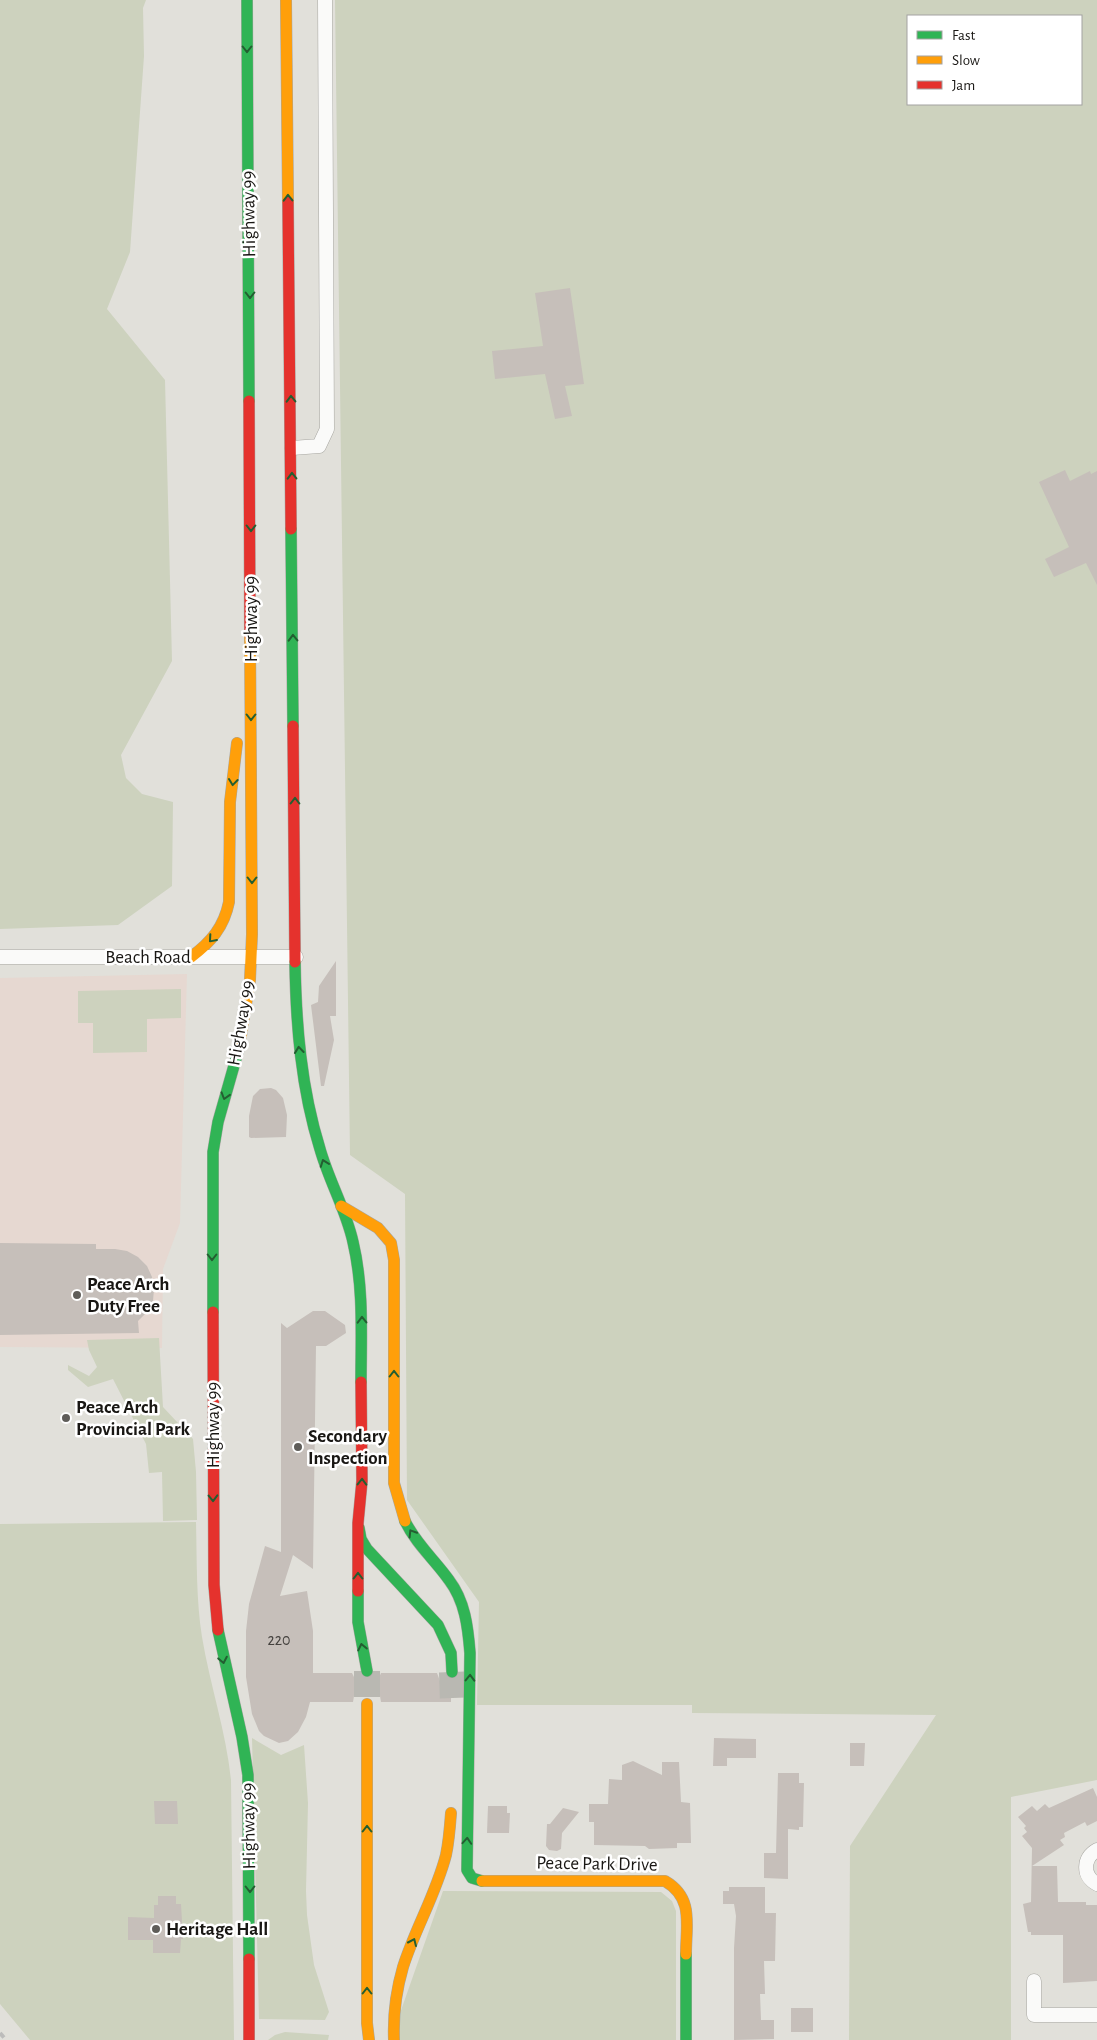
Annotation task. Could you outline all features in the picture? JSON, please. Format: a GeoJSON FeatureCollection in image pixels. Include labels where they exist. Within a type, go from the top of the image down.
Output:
{"type":"FeatureCollection","features":[{"type":"Feature","properties":{"kind":"main road","name":"Highway 99"},"geometry":{"type":"LineString","coordinates":[[247,0],[251,957],[245,1018],[238,1053],[218,1122],[213,1152],[212,1432],[216,1614],[226,1673],[242,1737],[249,1789],[248,2040]]}},
{"type":"Feature","properties":{"kind":"main road","name":"Highway 99"},"geometry":{"type":"LineString","coordinates":[[286,0],[297,1034],[306,1099],[320,1152],[341,1206]]}},
{"type":"Feature","properties":{"kind":"main road"},"geometry":{"type":"LineString","coordinates":[[287,73],[293,0]]}},
{"type":"Feature","properties":{"kind":"main road"},"geometry":{"type":"LineString","coordinates":[[191,956],[205,947],[215,937],[228,916],[230,802],[251,633]]}},
{"type":"Feature","properties":{"kind":"main road"},"geometry":{"type":"LineString","coordinates":[[341,1206],[360,1271],[362,1296],[362,1481],[358,1523],[358,1622],[367,1671]]}},
{"type":"Feature","properties":{"kind":"main road","name":"Peace Park Drive"},"geometry":{"type":"LineString","coordinates":[[341,1206],[378,1228],[391,1243],[394,1260],[394,1483],[397,1503],[412,1535],[454,1586],[468,1623],[470,1653],[467,1870],[472,1878],[482,1881],[665,1881],[677,1888],[686,1905],[686,2040]]}},
{"type":"Feature","properties":{"kind":"main road"},"geometry":{"type":"LineString","coordinates":[[201,1453],[212,1432]]}},
{"type":"Feature","properties":{"kind":"main road"},"geometry":{"type":"LineString","coordinates":[[358,1523],[361,1539],[367,1549],[438,1625],[451,1653],[452,1672]]}},
{"type":"Feature","properties":{"kind":"main road"},"geometry":{"type":"LineString","coordinates":[[367,1704],[367,2023],[369,2040]]}},
{"type":"Feature","properties":{"kind":"main road"},"geometry":{"type":"LineString","coordinates":[[232,1750],[238,1792],[237,1980]]}},
{"type":"Feature","properties":{"kind":"main road"},"geometry":{"type":"LineString","coordinates":[[394,2040],[395,2008],[400,1978],[410,1947],[433,1895],[448,1852],[452,1799]]}},
{"type":"Feature","properties":{"kind":"main road"},"geometry":{"type":"LineString","coordinates":[[237,2016],[238,2040]]}},
{"type":"Feature","properties":{"kind":"street"},"geometry":{"type":"LineString","coordinates":[[292,448],[319,446],[327,429],[325,0]]}},
{"type":"Feature","properties":{"kind":"street","name":"Beach Road"},"geometry":{"type":"LineString","coordinates":[[0,957],[296,957]]}},
{"type":"Feature","properties":{"kind":"street"},"geometry":{"type":"LineString","coordinates":[[1097,1850],[1090,1854],[1086,1866],[1089,1878],[1097,1884]]}},
{"type":"Feature","properties":{"kind":"street"},"geometry":{"type":"LineString","coordinates":[[1034,1981],[1034,2014],[1097,2015]]}},
{"type":"Feature","properties":{"kind":"shaded area"},"geometry":{"type":"Polygon","coordinates":[[[187,974],[180,1223],[163,1269],[162,1348],[0,1347],[0,978],[187,974]]]}},
{"type":"Feature","properties":{"kind":"green space"},"geometry":{"type":"Polygon","coordinates":[[[0,0],[146,0],[143,8],[144,56],[130,252],[107,309],[165,380],[172,661],[121,755],[126,778],[142,794],[173,802],[172,886],[118,925],[0,929],[0,0]]]}},
{"type":"Feature","properties":{"kind":"green space"},"geometry":{"type":"Polygon","coordinates":[[[335,0],[1097,0],[1097,1780],[1011,1797],[1011,2040],[849,2040],[850,1846],[936,1715],[692,1713],[692,1705],[477,1705],[479,1602],[407,1500],[405,1194],[350,1155],[335,0]]]}},
{"type":"Feature","properties":{"kind":"green space"},"geometry":{"type":"Polygon","coordinates":[[[181,989],[181,1018],[147,1019],[147,1052],[93,1053],[93,1023],[78,1023],[78,991],[181,989]]]}},
{"type":"Feature","properties":{"kind":"green space"},"geometry":{"type":"Polygon","coordinates":[[[159,1338],[163,1407],[193,1439],[197,1520],[163,1521],[162,1472],[149,1473],[146,1444],[113,1379],[88,1387],[68,1370],[68,1365],[89,1376],[97,1367],[89,1350],[87,1340],[159,1338]]]}},
{"type":"Feature","properties":{"kind":"green space"},"geometry":{"type":"Polygon","coordinates":[[[196,1522],[200,1623],[205,1655],[229,1762],[231,1780],[234,2040],[30,2040],[0,2004],[0,1524],[196,1522]]]}},
{"type":"Feature","properties":{"kind":"green space"},"geometry":{"type":"Polygon","coordinates":[[[252,1738],[281,1755],[304,1745],[308,1803],[307,1915],[314,1965],[329,2012],[325,2020],[259,2019],[252,1738]]]}},
{"type":"Feature","properties":{"kind":"green space"},"geometry":{"type":"Polygon","coordinates":[[[443,1891],[661,1892],[672,1901],[676,1911],[676,2040],[399,2040],[399,2016],[443,1891]]]}},
{"type":"Feature","properties":{"kind":"green space"},"geometry":{"type":"Polygon","coordinates":[[[285,2032],[329,2035],[328,2040],[268,2040],[275,2035],[285,2032]]]}},
{"type":"Feature","properties":{"kind":"building"},"geometry":{"type":"Polygon","coordinates":[[[570,288],[584,384],[565,386],[572,416],[555,419],[545,374],[495,379],[492,351],[543,346],[535,293],[570,288]]]}},
{"type":"Feature","properties":{"kind":"building"},"geometry":{"type":"Polygon","coordinates":[[[1065,470],[1070,481],[1090,471],[1091,474],[1097,471],[1097,585],[1086,563],[1054,577],[1045,559],[1069,547],[1039,482],[1065,470]]]}},
{"type":"Feature","properties":{"kind":"building"},"geometry":{"type":"Polygon","coordinates":[[[336,961],[336,1016],[330,1016],[334,1040],[324,1086],[321,1086],[311,1005],[318,1002],[319,986],[336,961]]]}},
{"type":"Feature","properties":{"kind":"building"},"geometry":{"type":"Polygon","coordinates":[[[271,1088],[276,1090],[283,1098],[287,1115],[286,1137],[251,1138],[249,1137],[249,1116],[253,1096],[260,1089],[271,1088]]]}},
{"type":"Feature","properties":{"kind":"building","name":"Peace Arch Duty Free"},"geometry":{"type":"Polygon","coordinates":[[[0,1243],[96,1244],[96,1249],[127,1251],[138,1257],[147,1266],[152,1277],[154,1289],[153,1301],[147,1312],[138,1321],[139,1333],[0,1335],[0,1243]]]}},
{"type":"Feature","properties":{"kind":"building"},"geometry":{"type":"Polygon","coordinates":[[[313,1311],[325,1311],[345,1325],[346,1333],[326,1346],[316,1346],[313,1569],[293,1555],[280,1596],[307,1591],[313,1631],[313,1673],[352,1673],[356,1681],[362,1685],[369,1686],[377,1682],[381,1673],[437,1673],[440,1681],[451,1687],[451,1702],[381,1702],[380,1696],[375,1691],[367,1689],[359,1691],[354,1696],[353,1702],[310,1702],[306,1717],[298,1732],[288,1741],[279,1743],[264,1736],[259,1731],[252,1714],[246,1677],[246,1631],[249,1604],[265,1546],[281,1552],[281,1323],[287,1328],[313,1311]]]}},
{"type":"Feature","properties":{"kind":"building"},"geometry":{"type":"Polygon","coordinates":[[[714,1738],[756,1739],[756,1758],[727,1758],[727,1766],[713,1766],[714,1738]]]}},
{"type":"Feature","properties":{"kind":"building"},"geometry":{"type":"Polygon","coordinates":[[[850,1743],[865,1743],[864,1766],[850,1766],[850,1743]]]}},
{"type":"Feature","properties":{"kind":"building"},"geometry":{"type":"Polygon","coordinates":[[[633,1761],[662,1775],[662,1762],[679,1762],[681,1802],[690,1803],[691,1843],[677,1843],[677,1848],[649,1849],[645,1846],[594,1845],[594,1822],[589,1822],[589,1804],[608,1804],[609,1779],[622,1780],[622,1765],[633,1761]]]}},
{"type":"Feature","properties":{"kind":"building"},"geometry":{"type":"Polygon","coordinates":[[[778,1773],[799,1773],[799,1783],[804,1783],[803,1827],[799,1827],[799,1830],[788,1829],[788,1879],[764,1878],[764,1853],[776,1853],[778,1773]]]}},
{"type":"Feature","properties":{"kind":"building"},"geometry":{"type":"Polygon","coordinates":[[[1093,1788],[1097,1797],[1097,1821],[1087,1826],[1085,1822],[1064,1833],[1065,1837],[1060,1840],[1064,1845],[1032,1866],[1057,1866],[1058,1902],[1086,1902],[1086,1905],[1097,1905],[1097,1981],[1063,1983],[1063,1935],[1031,1935],[1031,1932],[1028,1932],[1023,1904],[1031,1902],[1032,1848],[1022,1836],[1027,1832],[1024,1828],[1026,1826],[1018,1817],[1032,1806],[1037,1811],[1045,1804],[1049,1808],[1093,1788]]]}},
{"type":"Feature","properties":{"kind":"building"},"geometry":{"type":"Polygon","coordinates":[[[154,1801],[177,1801],[178,1824],[155,1824],[154,1801]]]}},
{"type":"Feature","properties":{"kind":"building"},"geometry":{"type":"Polygon","coordinates":[[[488,1806],[507,1806],[507,1813],[510,1813],[509,1833],[487,1833],[488,1806]]]}},
{"type":"Feature","properties":{"kind":"building"},"geometry":{"type":"Polygon","coordinates":[[[563,1808],[579,1812],[562,1833],[561,1849],[557,1851],[549,1850],[546,1846],[547,1824],[550,1824],[563,1808]]]}},
{"type":"Feature","properties":{"kind":"building"},"geometry":{"type":"Polygon","coordinates":[[[729,1887],[765,1887],[765,1913],[776,1913],[775,1961],[764,1961],[765,1994],[760,1994],[761,2020],[774,2020],[774,2039],[734,2040],[736,1916],[734,1904],[723,1904],[723,1891],[729,1891],[729,1887]]]}},
{"type":"Feature","properties":{"kind":"building","name":"Heritage Hall"},"geometry":{"type":"Polygon","coordinates":[[[158,1896],[176,1896],[176,1904],[181,1904],[183,1939],[181,1939],[180,1953],[153,1953],[153,1940],[128,1940],[128,1917],[154,1918],[154,1905],[158,1905],[158,1896]]]}},
{"type":"Feature","properties":{"kind":"building"},"geometry":{"type":"Polygon","coordinates":[[[791,2008],[813,2008],[813,2032],[791,2032],[791,2008]]]}},
{"type":"Feature","properties":{"kind":"tunnel"},"geometry":{"type":"LineString","coordinates":[[367,1671],[367,1704]]}},
{"type":"Feature","properties":{"kind":"tunnel"},"geometry":{"type":"LineString","coordinates":[[452,1672],[453,1704]]}},
{"type":"Feature","properties":{"kind":"railway"},"geometry":{"type":"LineString","coordinates":[[0,2033],[6,2040]]}},
{"type":"Feature","properties":{"kind":"traffic: fast"},"geometry":{"type":"LineString","coordinates":[[247,0],[249,401]]}},
{"type":"Feature","properties":{"kind":"traffic: fast"},"geometry":{"type":"LineString","coordinates":[[291,529],[293,726]]}},
{"type":"Feature","properties":{"kind":"traffic: fast"},"geometry":{"type":"LineString","coordinates":[[295,962],[298,1033],[308,1103],[324,1161],[350,1230],[357,1259],[361,1312],[361,1382]]}},
{"type":"Feature","properties":{"kind":"traffic: fast"},"geometry":{"type":"LineString","coordinates":[[213,1312],[213,1152],[218,1122],[239,1048]]}},
{"type":"Feature","properties":{"kind":"traffic: fast"},"geometry":{"type":"LineString","coordinates":[[405,1521],[420,1545],[454,1588],[465,1615],[470,1653],[467,1870],[472,1878],[482,1881]]}},
{"type":"Feature","properties":{"kind":"traffic: fast"},"geometry":{"type":"LineString","coordinates":[[359,1528],[361,1539],[367,1549],[438,1625],[451,1653],[452,1672]]}},
{"type":"Feature","properties":{"kind":"traffic: fast"},"geometry":{"type":"LineString","coordinates":[[358,1591],[358,1622],[367,1671]]}},
{"type":"Feature","properties":{"kind":"traffic: fast"},"geometry":{"type":"LineString","coordinates":[[218,1630],[242,1737],[248,1775],[249,1959]]}},
{"type":"Feature","properties":{"kind":"traffic: fast"},"geometry":{"type":"LineString","coordinates":[[686,1954],[686,2040]]}},
{"type":"Feature","properties":{"kind":"traffic: slow"},"geometry":{"type":"LineString","coordinates":[[286,0],[288,202]]}},
{"type":"Feature","properties":{"kind":"traffic: slow"},"geometry":{"type":"LineString","coordinates":[[239,1048],[250,980],[252,934],[250,635]]}},
{"type":"Feature","properties":{"kind":"traffic: slow"},"geometry":{"type":"LineString","coordinates":[[191,957],[205,946],[216,933],[224,919],[229,902],[230,802],[237,743]]}},
{"type":"Feature","properties":{"kind":"traffic: slow"},"geometry":{"type":"LineString","coordinates":[[341,1206],[378,1228],[391,1243],[394,1260],[394,1483],[405,1521]]}},
{"type":"Feature","properties":{"kind":"traffic: slow"},"geometry":{"type":"LineString","coordinates":[[367,1704],[367,2023],[369,2040]]}},
{"type":"Feature","properties":{"kind":"traffic: slow"},"geometry":{"type":"LineString","coordinates":[[394,2040],[397,1994],[403,1967],[442,1869],[448,1844],[451,1813]]}},
{"type":"Feature","properties":{"kind":"traffic: slow"},"geometry":{"type":"LineString","coordinates":[[482,1881],[665,1881],[681,1895],[684,1904],[687,1922],[686,1954]]}},
{"type":"Feature","properties":{"kind":"traffic: jam"},"geometry":{"type":"LineString","coordinates":[[288,202],[291,529]]}},
{"type":"Feature","properties":{"kind":"traffic: jam"},"geometry":{"type":"LineString","coordinates":[[249,401],[250,635]]}},
{"type":"Feature","properties":{"kind":"traffic: jam"},"geometry":{"type":"LineString","coordinates":[[293,726],[295,962]]}},
{"type":"Feature","properties":{"kind":"traffic: jam"},"geometry":{"type":"LineString","coordinates":[[213,1312],[214,1585],[218,1630]]}},
{"type":"Feature","properties":{"kind":"traffic: jam"},"geometry":{"type":"LineString","coordinates":[[358,1591],[358,1523],[362,1481],[361,1382]]}},
{"type":"Feature","properties":{"kind":"traffic: jam"},"geometry":{"type":"LineString","coordinates":[[249,1959],[249,2040]]}},
{"type":"Feature","properties":{"kind":"place","name":"Peace Arch Duty Free"},"geometry":{"type":"Point","coordinates":[77,1295]}},
{"type":"Feature","properties":{"kind":"place","name":"Peace Arch Provincial Park"},"geometry":{"type":"Point","coordinates":[66,1418]}},
{"type":"Feature","properties":{"kind":"place","name":"Secondary Inspection"},"geometry":{"type":"Point","coordinates":[298,1447]}},
{"type":"Feature","properties":{"kind":"place","name":"Heritage Hall"},"geometry":{"type":"Point","coordinates":[156,1929]}}]}
